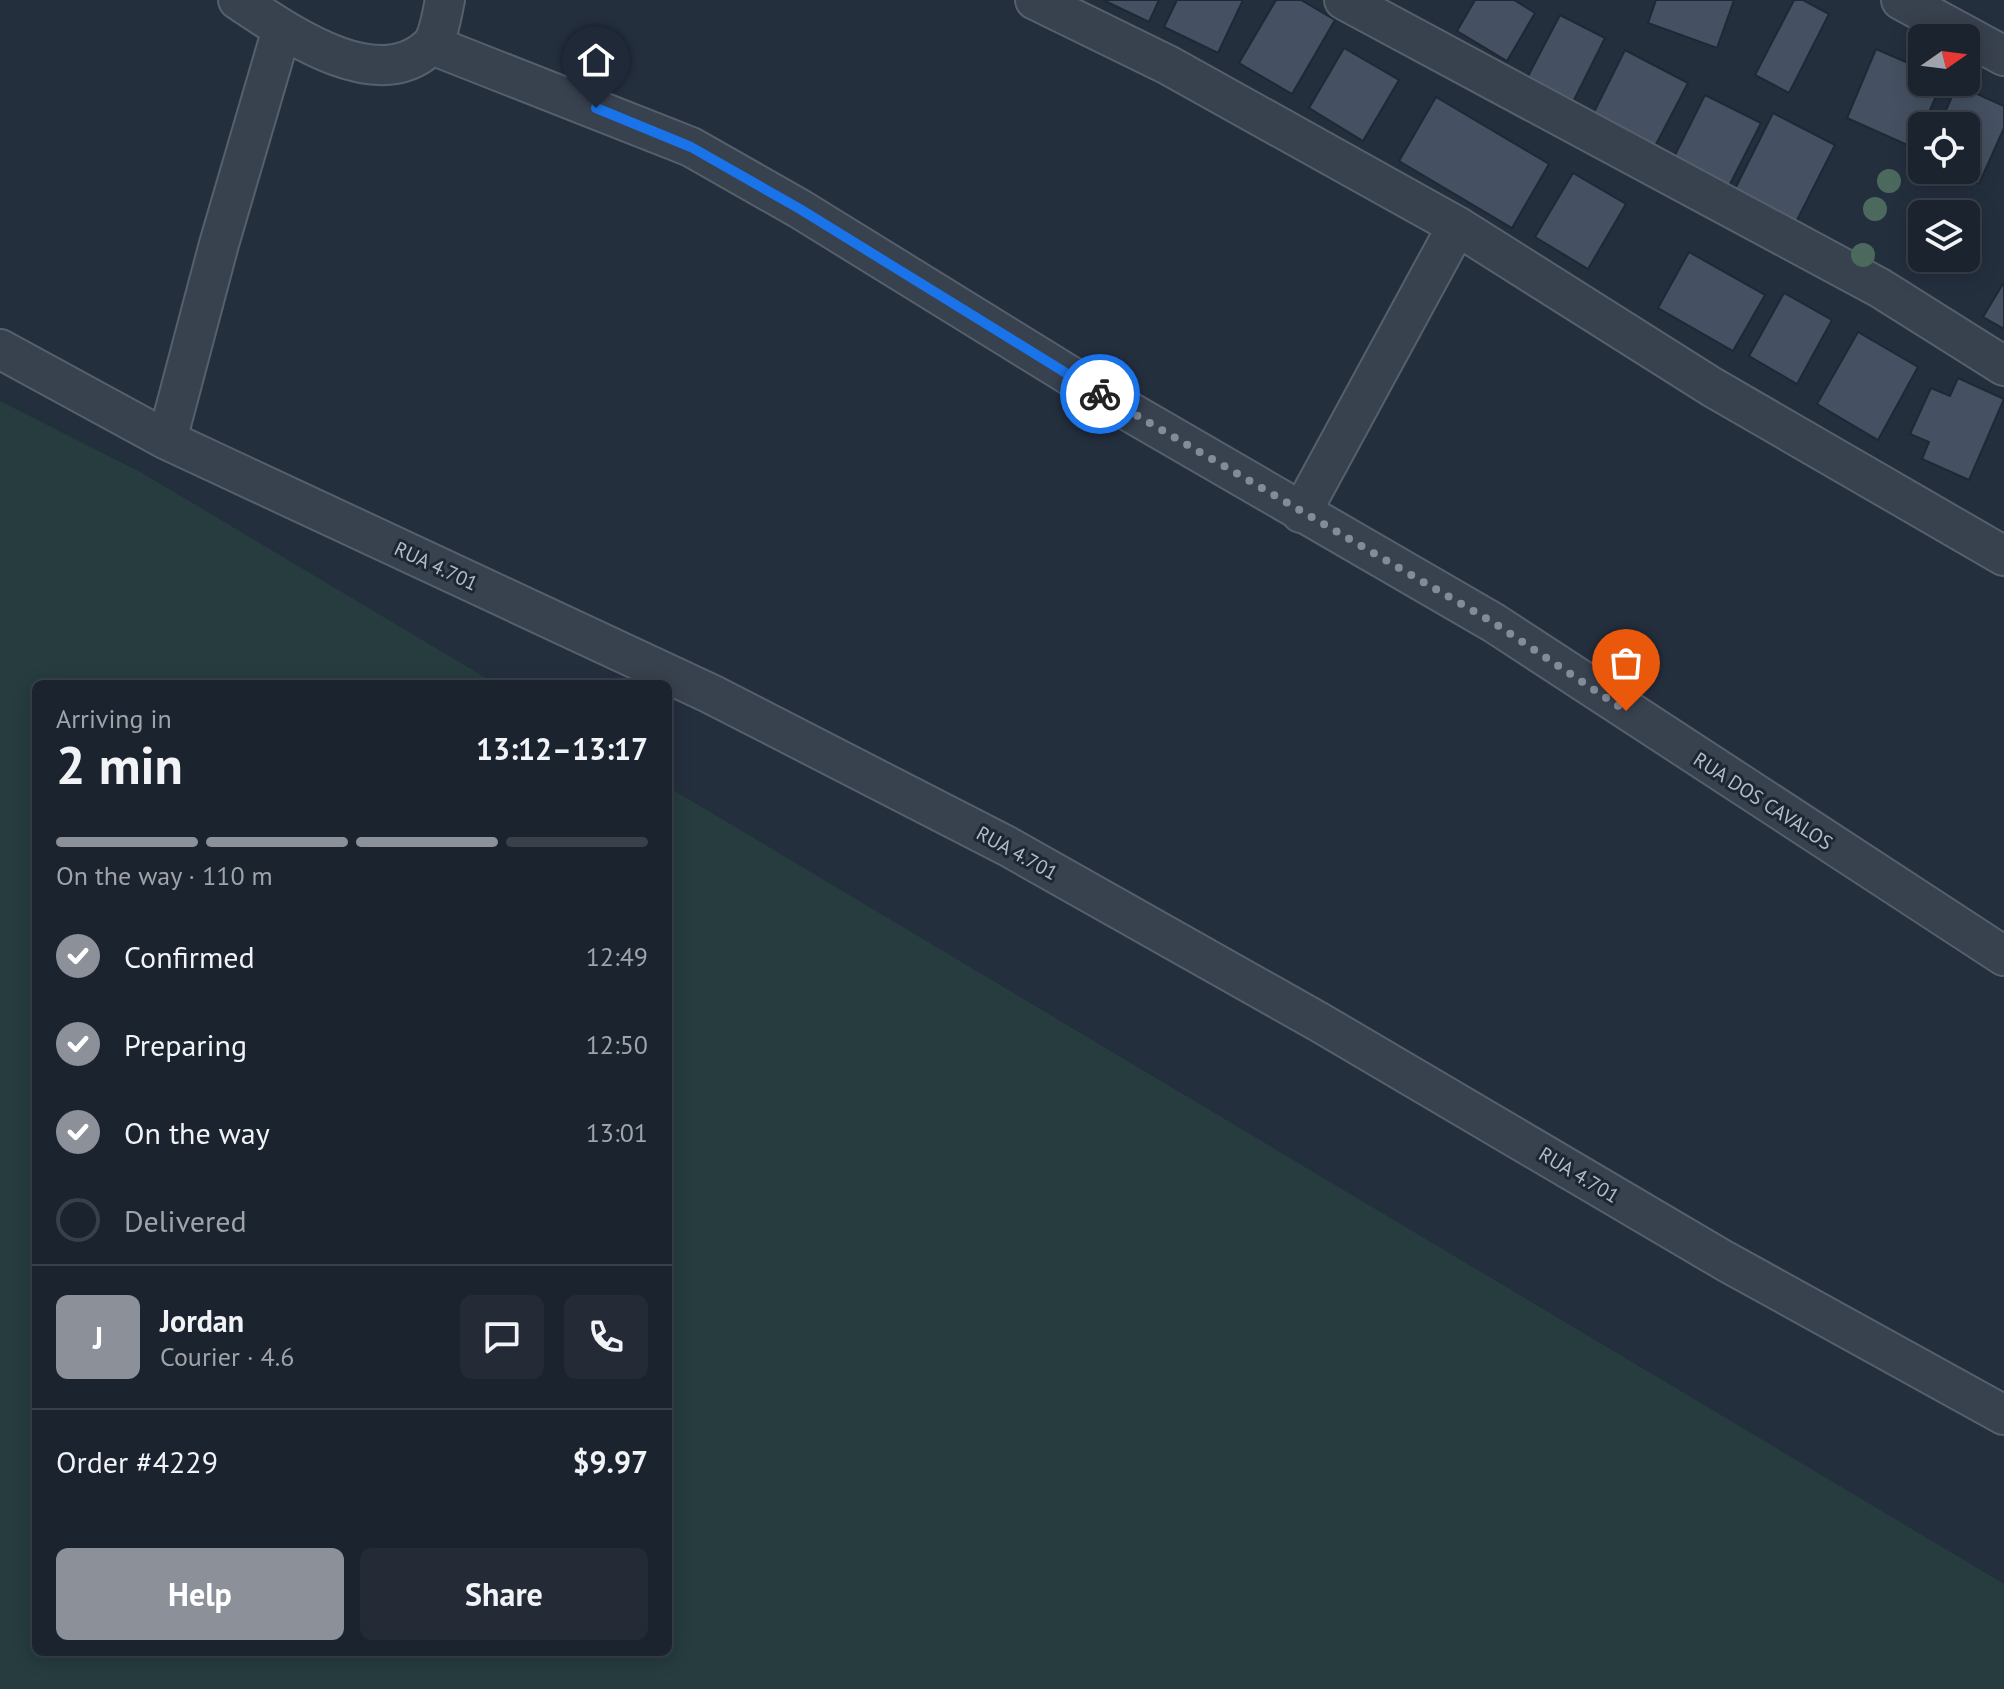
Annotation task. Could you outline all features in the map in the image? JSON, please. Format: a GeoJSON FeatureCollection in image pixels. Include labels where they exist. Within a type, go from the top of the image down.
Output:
{"type":"FeatureCollection","features":[{"type":"Feature","properties":{"kind":"street"},"geometry":{"type":"LineString","coordinates":[[238,0],[282,29],[357,65],[382,65],[411,59],[432,45],[445,0]]}},
{"type":"Feature","properties":{"kind":"street"},"geometry":{"type":"LineString","coordinates":[[1035,0],[1168,65],[1457,226],[1712,387],[2004,556]]}},
{"type":"Feature","properties":{"kind":"street"},"geometry":{"type":"LineString","coordinates":[[1344,0],[1880,288],[2004,366]]}},
{"type":"Feature","properties":{"kind":"street"},"geometry":{"type":"LineString","coordinates":[[1901,0],[2004,56]]}},
{"type":"Feature","properties":{"kind":"street"},"geometry":{"type":"LineString","coordinates":[[167,440],[219,244],[282,29]]}},
{"type":"Feature","properties":{"kind":"street","name":"RUA DOS CAVALOS"},"geometry":{"type":"LineString","coordinates":[[432,45],[691,147],[1301,513],[1494,623],[2004,956]]}},
{"type":"Feature","properties":{"kind":"street"},"geometry":{"type":"LineString","coordinates":[[1301,513],[1457,226]]}},
{"type":"Feature","properties":{"kind":"street","name":"RUA 4.701"},"geometry":{"type":"LineString","coordinates":[[0,349],[167,440],[711,694],[1007,846],[1319,1022],[1725,1261],[2004,1415]]}},
{"type":"Feature","properties":{"kind":"green space"},"geometry":{"type":"Polygon","coordinates":[[[0,401],[142,473],[489,680],[32,680],[32,1656],[672,1656],[672,789],[2004,1584],[2004,1689],[0,1689],[0,401]]]}},
{"type":"Feature","properties":{"kind":"building"},"geometry":{"type":"Polygon","coordinates":[[[1103,0],[1159,0],[1149,22],[1103,0]]]}},
{"type":"Feature","properties":{"kind":"building"},"geometry":{"type":"Polygon","coordinates":[[[1177,0],[1243,0],[1218,53],[1164,27],[1177,0]]]}},
{"type":"Feature","properties":{"kind":"building"},"geometry":{"type":"Polygon","coordinates":[[[1276,0],[1301,0],[1335,20],[1292,94],[1239,63],[1276,0]]]}},
{"type":"Feature","properties":{"kind":"building"},"geometry":{"type":"Polygon","coordinates":[[[1475,0],[1514,0],[1535,13],[1507,61],[1457,31],[1475,0]]]}},
{"type":"Feature","properties":{"kind":"building"},"geometry":{"type":"Polygon","coordinates":[[[1656,0],[1734,0],[1717,48],[1648,23],[1656,0]]]}},
{"type":"Feature","properties":{"kind":"building"},"geometry":{"type":"Polygon","coordinates":[[[1794,0],[1803,0],[1829,14],[1789,93],[1755,75],[1794,0]]]}},
{"type":"Feature","properties":{"kind":"building"},"geometry":{"type":"Polygon","coordinates":[[[1560,15],[1605,38],[1573,102],[1527,78],[1560,15]]]}},
{"type":"Feature","properties":{"kind":"building"},"geometry":{"type":"Polygon","coordinates":[[[1344,48],[1399,80],[1363,141],[1309,108],[1344,48]]]}},
{"type":"Feature","properties":{"kind":"building"},"geometry":{"type":"Polygon","coordinates":[[[1876,49],[1908,63],[1908,96],[1936,96],[1929,112],[1908,112],[1908,145],[1847,118],[1876,49]]]}},
{"type":"Feature","properties":{"kind":"building"},"geometry":{"type":"Polygon","coordinates":[[[1625,50],[1688,83],[1653,150],[1591,118],[1625,50]]]}},
{"type":"Feature","properties":{"kind":"building"},"geometry":{"type":"Polygon","coordinates":[[[1705,95],[1761,123],[1728,188],[1673,159],[1705,95]]]}},
{"type":"Feature","properties":{"kind":"building"},"geometry":{"type":"Polygon","coordinates":[[[1980,95],[2004,106],[2004,128],[1980,182],[1980,112],[1945,112],[1952,96],[1980,95]]]}},
{"type":"Feature","properties":{"kind":"building"},"geometry":{"type":"Polygon","coordinates":[[[1436,97],[1549,164],[1512,228],[1399,161],[1436,97]]]}},
{"type":"Feature","properties":{"kind":"building"},"geometry":{"type":"Polygon","coordinates":[[[1773,113],[1835,145],[1792,230],[1730,199],[1773,113]]]}},
{"type":"Feature","properties":{"kind":"building"},"geometry":{"type":"Polygon","coordinates":[[[1573,173],[1626,204],[1588,269],[1535,237],[1573,173]]]}},
{"type":"Feature","properties":{"kind":"building"},"geometry":{"type":"Polygon","coordinates":[[[1689,252],[1765,295],[1733,351],[1658,308],[1689,252]]]}},
{"type":"Feature","properties":{"kind":"building"},"geometry":{"type":"Polygon","coordinates":[[[2004,282],[2004,329],[1983,317],[2004,282]]]}},
{"type":"Feature","properties":{"kind":"building"},"geometry":{"type":"Polygon","coordinates":[[[1784,293],[1832,320],[1797,384],[1749,356],[1784,293]]]}},
{"type":"Feature","properties":{"kind":"building"},"geometry":{"type":"Polygon","coordinates":[[[1858,332],[1918,367],[1878,440],[1817,404],[1858,332]]]}},
{"type":"Feature","properties":{"kind":"building"},"geometry":{"type":"Polygon","coordinates":[[[1958,378],[2004,399],[1969,480],[1922,459],[1929,442],[1910,434],[1931,388],[1950,396],[1958,378]]]}},
{"type":"Feature","properties":{"kind":"way so far"},"geometry":{"type":"LineString","coordinates":[[1100,394],[1494,623],[1626,711]]}},
{"type":"Feature","properties":{"kind":"route"},"geometry":{"type":"LineString","coordinates":[[596,108],[691,147],[800,209],[1100,394]]}}]}
